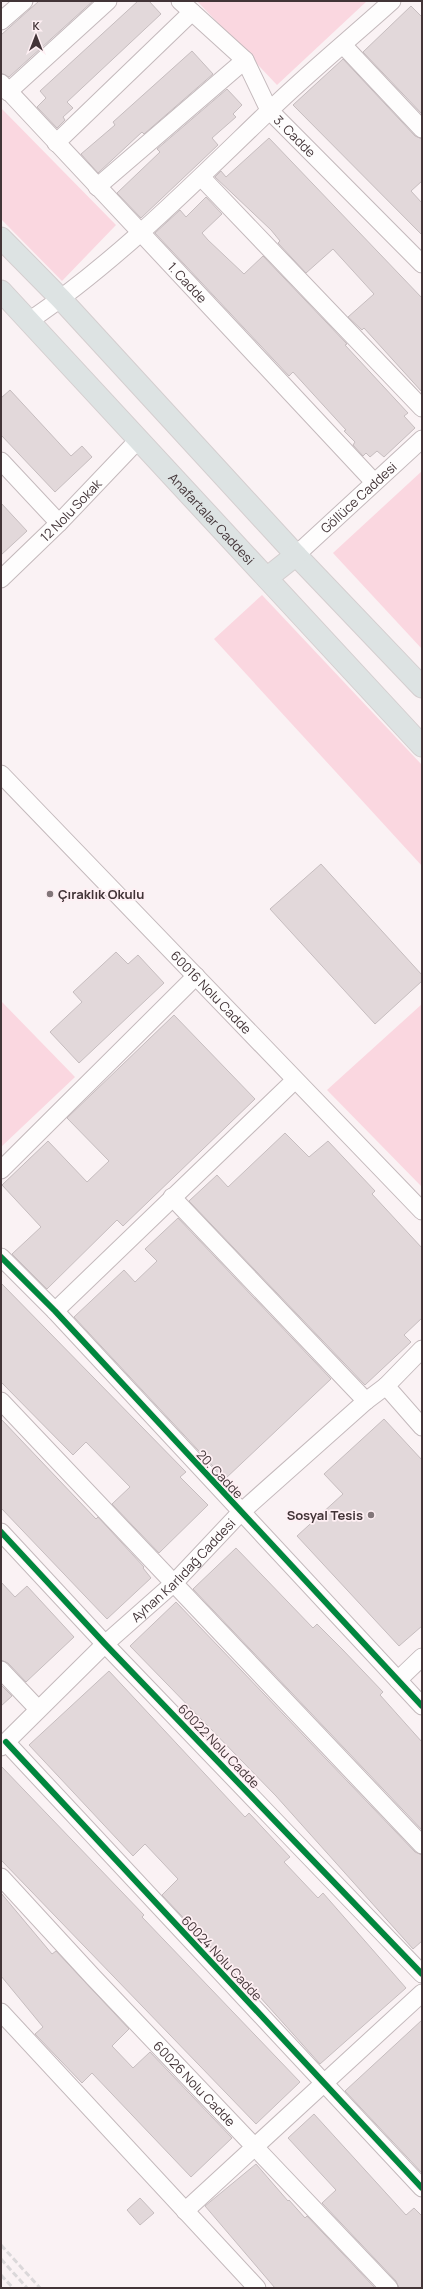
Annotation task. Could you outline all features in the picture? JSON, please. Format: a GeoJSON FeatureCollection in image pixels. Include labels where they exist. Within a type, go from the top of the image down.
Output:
{"type":"FeatureCollection","features":[{"type":"Feature","properties":{"kind":"main road"},"geometry":{"type":"LineString","coordinates":[[1,238],[61,300],[296,555],[422,687]]}},
{"type":"Feature","properties":{"kind":"main road","name":"Anafartalar Caddesi"},"geometry":{"type":"LineString","coordinates":[[1,291],[422,746]]}},
{"type":"Feature","properties":{"kind":"main road"},"geometry":{"type":"LineString","coordinates":[[267,578],[296,555]]}},
{"type":"Feature","properties":{"kind":"street"},"geometry":{"type":"LineString","coordinates":[[1,21],[24,1]]}},
{"type":"Feature","properties":{"kind":"street"},"geometry":{"type":"LineString","coordinates":[[5,88],[108,1]]}},
{"type":"Feature","properties":{"kind":"street"},"geometry":{"type":"LineString","coordinates":[[29,321],[61,300],[139,233],[201,177],[269,110],[392,1]]}},
{"type":"Feature","properties":{"kind":"street"},"geometry":{"type":"LineString","coordinates":[[56,143],[186,7]]}},
{"type":"Feature","properties":{"kind":"street","name":"3. Cadde"},"geometry":{"type":"LineString","coordinates":[[186,7],[245,60],[269,110],[422,264]]}},
{"type":"Feature","properties":{"kind":"street"},"geometry":{"type":"LineString","coordinates":[[343,45],[422,129]]}},
{"type":"Feature","properties":{"kind":"street"},"geometry":{"type":"LineString","coordinates":[[97,187],[245,60]]}},
{"type":"Feature","properties":{"kind":"street","name":"1. Cadde"},"geometry":{"type":"LineString","coordinates":[[5,88],[139,233],[374,482]]}},
{"type":"Feature","properties":{"kind":"street"},"geometry":{"type":"LineString","coordinates":[[201,177],[422,408]]}},
{"type":"Feature","properties":{"kind":"street","name":"12 Nolu Sokak"},"geometry":{"type":"LineString","coordinates":[[1,579],[59,523],[139,439]]}},
{"type":"Feature","properties":{"kind":"street","name":"Göllüce Caddesi"},"geometry":{"type":"LineString","coordinates":[[296,555],[422,439]]}},
{"type":"Feature","properties":{"kind":"street"},"geometry":{"type":"LineString","coordinates":[[1,462],[59,523]]}},
{"type":"Feature","properties":{"kind":"street","name":"60016 Nolu Cadde"},"geometry":{"type":"LineString","coordinates":[[1,774],[422,1211]]}},
{"type":"Feature","properties":{"kind":"street"},"geometry":{"type":"LineString","coordinates":[[1,1170],[196,976]]}},
{"type":"Feature","properties":{"kind":"street"},"geometry":{"type":"LineString","coordinates":[[55,1312],[172,1197],[295,1080]]}},
{"type":"Feature","properties":{"kind":"street"},"geometry":{"type":"LineString","coordinates":[[172,1197],[366,1401]]}},
{"type":"Feature","properties":{"kind":"street","name":"20. Cadde"},"geometry":{"type":"LineString","coordinates":[[1,1257],[55,1312],[240,1513],[422,1706]]}},
{"type":"Feature","properties":{"kind":"street","name":"Ayhan Karlıdağ Caddesi"},"geometry":{"type":"LineString","coordinates":[[4,1744],[105,1644],[174,1583],[240,1513],[366,1401],[386,1386],[422,1349]]}},
{"type":"Feature","properties":{"kind":"street"},"geometry":{"type":"LineString","coordinates":[[386,1386],[422,1427]]}},
{"type":"Feature","properties":{"kind":"street"},"geometry":{"type":"LineString","coordinates":[[1,1401],[422,1846]]}},
{"type":"Feature","properties":{"kind":"street","name":"60022 Nolu Cadde"},"geometry":{"type":"LineString","coordinates":[[1,1532],[105,1644],[422,1974]]}},
{"type":"Feature","properties":{"kind":"street"},"geometry":{"type":"LineString","coordinates":[[398,1680],[422,1657]]}},
{"type":"Feature","properties":{"kind":"street"},"geometry":{"type":"LineString","coordinates":[[1,1670],[38,1709]]}},
{"type":"Feature","properties":{"kind":"street","name":"60024 Nolu Cadde"},"geometry":{"type":"LineString","coordinates":[[4,1744],[422,2188]]}},
{"type":"Feature","properties":{"kind":"street","name":"60026 Nolu Cadde"},"geometry":{"type":"LineString","coordinates":[[1,1877],[93,1978],[389,2288]]}},
{"type":"Feature","properties":{"kind":"street"},"geometry":{"type":"LineString","coordinates":[[186,2211],[422,1993]]}},
{"type":"Feature","properties":{"kind":"street"},"geometry":{"type":"LineString","coordinates":[[1,2012],[257,2288]]}},
{"type":"Feature","properties":{"kind":"shaded area"},"geometry":{"type":"Polygon","coordinates":[[[197,1],[367,1],[277,85],[197,1]]]}},
{"type":"Feature","properties":{"kind":"shaded area"},"geometry":{"type":"Polygon","coordinates":[[[1,108],[116,225],[62,281],[1,219],[1,108]]]}},
{"type":"Feature","properties":{"kind":"shaded area"},"geometry":{"type":"Polygon","coordinates":[[[422,471],[422,649],[333,553],[422,471]]]}},
{"type":"Feature","properties":{"kind":"shaded area"},"geometry":{"type":"Polygon","coordinates":[[[262,595],[422,765],[422,866],[214,639],[262,595]]]}},
{"type":"Feature","properties":{"kind":"shaded area"},"geometry":{"type":"Polygon","coordinates":[[[1,1001],[75,1077],[1,1147],[1,1001]]]}},
{"type":"Feature","properties":{"kind":"shaded area"},"geometry":{"type":"Polygon","coordinates":[[[422,1004],[422,1187],[327,1090],[422,1004]]]}},
{"type":"Feature","properties":{"kind":"building"},"geometry":{"type":"Polygon","coordinates":[[[39,1],[93,1],[9,77],[1,73],[1,35],[39,1]]]}},
{"type":"Feature","properties":{"kind":"building"},"geometry":{"type":"Polygon","coordinates":[[[138,1],[149,1],[161,14],[67,102],[73,108],[63,117],[65,120],[57,128],[37,107],[46,98],[40,91],[138,1]]]}},
{"type":"Feature","properties":{"kind":"building"},"geometry":{"type":"Polygon","coordinates":[[[411,6],[422,17],[422,114],[363,52],[411,6]]]}},
{"type":"Feature","properties":{"kind":"building"},"geometry":{"type":"Polygon","coordinates":[[[192,51],[213,74],[144,134],[142,132],[98,173],[81,154],[115,125],[113,122],[192,51]]]}},
{"type":"Feature","properties":{"kind":"building"},"geometry":{"type":"Polygon","coordinates":[[[343,59],[415,136],[422,139],[422,181],[411,191],[422,203],[422,235],[293,105],[343,59]]]}},
{"type":"Feature","properties":{"kind":"building"},"geometry":{"type":"Polygon","coordinates":[[[227,89],[242,105],[233,114],[236,117],[212,138],[218,145],[141,218],[117,193],[160,152],[157,149],[227,89]]]}},
{"type":"Feature","properties":{"kind":"building"},"geometry":{"type":"Polygon","coordinates":[[[269,138],[422,298],[422,392],[364,328],[362,330],[348,317],[374,294],[333,249],[306,273],[278,243],[280,241],[271,230],[215,177],[221,171],[226,177],[269,138]]]}},
{"type":"Feature","properties":{"kind":"building"},"geometry":{"type":"Polygon","coordinates":[[[206,197],[222,214],[202,233],[208,240],[244,274],[263,256],[347,344],[345,345],[408,413],[404,416],[415,428],[384,457],[377,451],[370,457],[366,453],[363,456],[353,445],[355,442],[344,431],[346,430],[293,372],[289,376],[155,233],[180,210],[186,217],[206,197]]]}},
{"type":"Feature","properties":{"kind":"building"},"geometry":{"type":"Polygon","coordinates":[[[10,390],[71,456],[82,446],[92,457],[55,492],[1,435],[1,398],[10,390]]]}},
{"type":"Feature","properties":{"kind":"building"},"geometry":{"type":"Polygon","coordinates":[[[1,503],[27,531],[1,555],[1,503]]]}},
{"type":"Feature","properties":{"kind":"building"},"geometry":{"type":"Polygon","coordinates":[[[321,864],[422,975],[422,981],[375,1024],[270,909],[321,864]]]}},
{"type":"Feature","properties":{"kind":"building"},"geometry":{"type":"Polygon","coordinates":[[[116,952],[128,964],[138,955],[164,983],[79,1063],[50,1032],[82,1002],[73,992],[116,952]]]}},
{"type":"Feature","properties":{"kind":"building"},"geometry":{"type":"Polygon","coordinates":[[[174,1015],[255,1099],[123,1226],[117,1220],[47,1289],[12,1254],[41,1227],[2,1185],[48,1141],[87,1182],[109,1161],[67,1118],[174,1015]]]}},
{"type":"Feature","properties":{"kind":"building"},"geometry":{"type":"Polygon","coordinates":[[[285,1133],[309,1157],[328,1141],[375,1191],[372,1194],[422,1248],[422,1318],[404,1335],[411,1342],[365,1385],[189,1201],[217,1175],[228,1187],[285,1133]]]}},
{"type":"Feature","properties":{"kind":"building"},"geometry":{"type":"Polygon","coordinates":[[[178,1218],[331,1379],[225,1479],[74,1317],[124,1270],[135,1282],[157,1261],[145,1249],[178,1218]]]}},
{"type":"Feature","properties":{"kind":"building"},"geometry":{"type":"Polygon","coordinates":[[[1,1283],[186,1472],[180,1477],[208,1505],[159,1553],[112,1504],[130,1487],[86,1442],[73,1455],[1,1382],[1,1283]]]}},
{"type":"Feature","properties":{"kind":"building"},"geometry":{"type":"Polygon","coordinates":[[[1,1419],[96,1519],[98,1517],[144,1567],[143,1568],[151,1578],[107,1619],[1,1508],[1,1419]]]}},
{"type":"Feature","properties":{"kind":"building","name":"Sosyal Tesis"},"geometry":{"type":"Polygon","coordinates":[[[384,1419],[422,1460],[422,1626],[399,1646],[297,1536],[343,1494],[324,1474],[384,1419]]]}},
{"type":"Feature","properties":{"kind":"building"},"geometry":{"type":"Polygon","coordinates":[[[236,1548],[313,1628],[317,1624],[342,1649],[383,1692],[380,1695],[422,1742],[422,1830],[193,1589],[236,1548]]]}},
{"type":"Feature","properties":{"kind":"building"},"geometry":{"type":"Polygon","coordinates":[[[1,1582],[15,1597],[27,1586],[74,1637],[26,1682],[8,1663],[1,1660],[1,1582]]]}},
{"type":"Feature","properties":{"kind":"building"},"geometry":{"type":"Polygon","coordinates":[[[176,1602],[415,1852],[422,1855],[422,1941],[413,1949],[276,1796],[130,1646],[176,1602]]]}},
{"type":"Feature","properties":{"kind":"building"},"geometry":{"type":"Polygon","coordinates":[[[109,1671],[245,1817],[249,1813],[290,1857],[284,1862],[318,1898],[323,1893],[406,1988],[320,2064],[232,1966],[231,1968],[162,1895],[178,1879],[145,1844],[133,1856],[29,1745],[109,1671]]]}},
{"type":"Feature","properties":{"kind":"building"},"geometry":{"type":"Polygon","coordinates":[[[1,1685],[12,1696],[1,1706],[1,1685]]]}},
{"type":"Feature","properties":{"kind":"building"},"geometry":{"type":"Polygon","coordinates":[[[1,1766],[144,1915],[142,1917],[300,2082],[256,2124],[1,1860],[1,1766]]]}},
{"type":"Feature","properties":{"kind":"building"},"geometry":{"type":"Polygon","coordinates":[[[1,1893],[52,1954],[56,1951],[129,2029],[112,2046],[133,2068],[150,2052],[232,2138],[191,2177],[92,2073],[82,2083],[35,2034],[43,2027],[1,1976],[1,1893]]]}},
{"type":"Feature","properties":{"kind":"building"},"geometry":{"type":"Polygon","coordinates":[[[422,2020],[422,2173],[345,2091],[422,2020]]]}},
{"type":"Feature","properties":{"kind":"building"},"geometry":{"type":"Polygon","coordinates":[[[314,2114],[406,2215],[414,2208],[422,2216],[422,2288],[399,2288],[396,2281],[322,2203],[336,2190],[288,2138],[314,2114]]]}},
{"type":"Feature","properties":{"kind":"building"},"geometry":{"type":"Polygon","coordinates":[[[256,2164],[288,2201],[289,2200],[305,2218],[307,2216],[375,2288],[275,2288],[205,2206],[256,2164]]]}},
{"type":"Feature","properties":{"kind":"building"},"geometry":{"type":"Polygon","coordinates":[[[140,2198],[154,2213],[140,2225],[127,2210],[140,2198]]]}},
{"type":"Feature","properties":{"kind":"railway"},"geometry":{"type":"LineString","coordinates":[[1,2245],[40,2288]]}},
{"type":"Feature","properties":{"kind":"railway"},"geometry":{"type":"LineString","coordinates":[[1,2259],[27,2288]]}},
{"type":"Feature","properties":{"kind":"railway"},"geometry":{"type":"LineString","coordinates":[[1,2275],[13,2288]]}},
{"type":"Feature","properties":{"kind":"cycle path"},"geometry":{"type":"LineString","coordinates":[[1,1257],[55,1311],[422,1706]]}},
{"type":"Feature","properties":{"kind":"cycle path"},"geometry":{"type":"LineString","coordinates":[[1,1532],[105,1644],[422,1974]]}},
{"type":"Feature","properties":{"kind":"cycle path"},"geometry":{"type":"LineString","coordinates":[[6,1742],[422,2188]]}},
{"type":"Feature","properties":{"kind":"place","name":"Çıraklık Okulu"},"geometry":{"type":"Point","coordinates":[50,894]}},
{"type":"Feature","properties":{"kind":"place","name":"Sosyal Tesis"},"geometry":{"type":"Point","coordinates":[371,1515]}}]}
